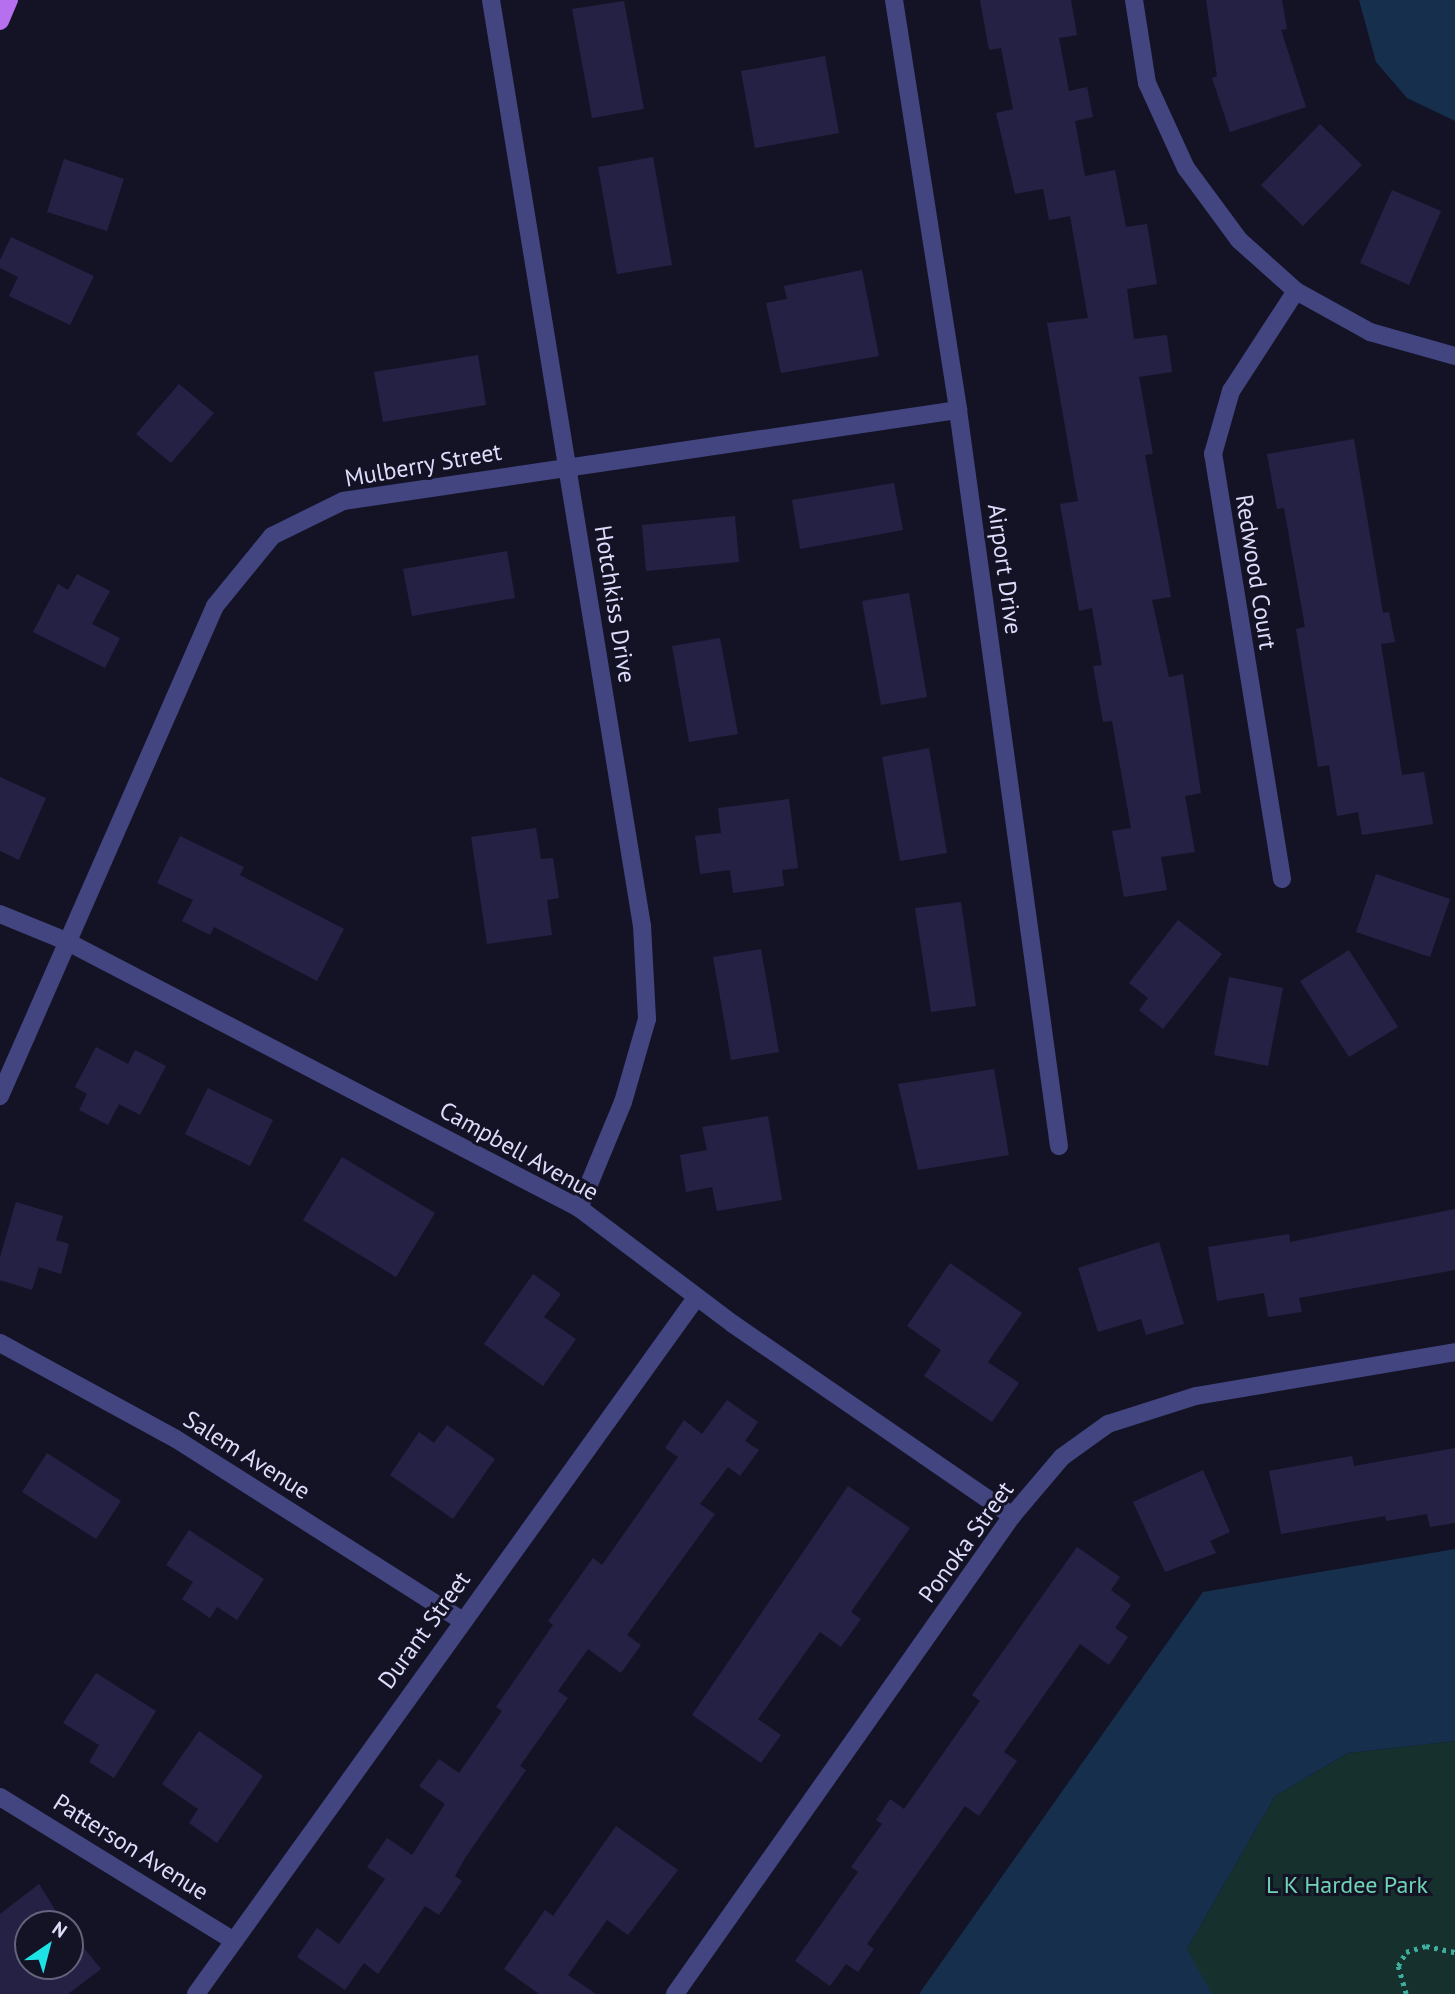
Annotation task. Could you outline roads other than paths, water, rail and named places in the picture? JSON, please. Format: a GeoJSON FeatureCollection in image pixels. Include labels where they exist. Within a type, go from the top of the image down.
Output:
{"type":"FeatureCollection","features":[{"type":"Feature","properties":{"kind":"main road"},"geometry":{"type":"LineString","coordinates":[[0,21],[9,0]]}},
{"type":"Feature","properties":{"kind":"street","name":"Hotchkiss Drive"},"geometry":{"type":"LineString","coordinates":[[491,0],[642,926],[647,1019],[622,1102],[579,1208]]}},
{"type":"Feature","properties":{"kind":"street","name":"Airport Drive"},"geometry":{"type":"LineString","coordinates":[[894,0],[958,410],[1059,1146]]}},
{"type":"Feature","properties":{"kind":"street"},"geometry":{"type":"LineString","coordinates":[[1134,0],[1147,83],[1186,168],[1239,240],[1296,291],[1370,332],[1455,356]]}},
{"type":"Feature","properties":{"kind":"street","name":"Redwood Court"},"geometry":{"type":"LineString","coordinates":[[1282,879],[1213,454],[1231,391],[1296,291]]}},
{"type":"Feature","properties":{"kind":"street","name":"Mulberry Street"},"geometry":{"type":"LineString","coordinates":[[0,1096],[215,606],[272,536],[343,501],[568,465],[958,410]]}},
{"type":"Feature","properties":{"kind":"street","name":"Campbell Avenue"},"geometry":{"type":"LineString","coordinates":[[0,914],[66,941],[579,1208],[696,1298],[1012,1517]]}},
{"type":"Feature","properties":{"kind":"street","name":"Durant Street"},"geometry":{"type":"LineString","coordinates":[[196,1994],[461,1620],[696,1298]]}},
{"type":"Feature","properties":{"kind":"street","name":"Salem Avenue"},"geometry":{"type":"LineString","coordinates":[[0,1343],[176,1439],[461,1620]]}},
{"type":"Feature","properties":{"kind":"street","name":"Ponoka Street"},"geometry":{"type":"LineString","coordinates":[[675,1994],[1012,1517],[1062,1457],[1108,1424],[1196,1396],[1455,1352]]}},
{"type":"Feature","properties":{"kind":"street","name":"Patterson Avenue"},"geometry":{"type":"LineString","coordinates":[[0,1797],[234,1941]]}},
{"type":"Feature","properties":{"kind":"water"},"geometry":{"type":"Polygon","coordinates":[[[1359,0],[1455,0],[1455,121],[1407,98],[1376,62],[1359,0]]]}},
{"type":"Feature","properties":{"kind":"water"},"geometry":{"type":"Polygon","coordinates":[[[1455,1549],[1455,1741],[1348,1753],[1275,1796],[1187,1949],[1212,1994],[919,1994],[1203,1592],[1455,1549]]]}},
{"type":"Feature","properties":{"kind":"park label","name":"L K Hardee Park"},"geometry":{"type":"Point","coordinates":[1347,1885]}}]}
